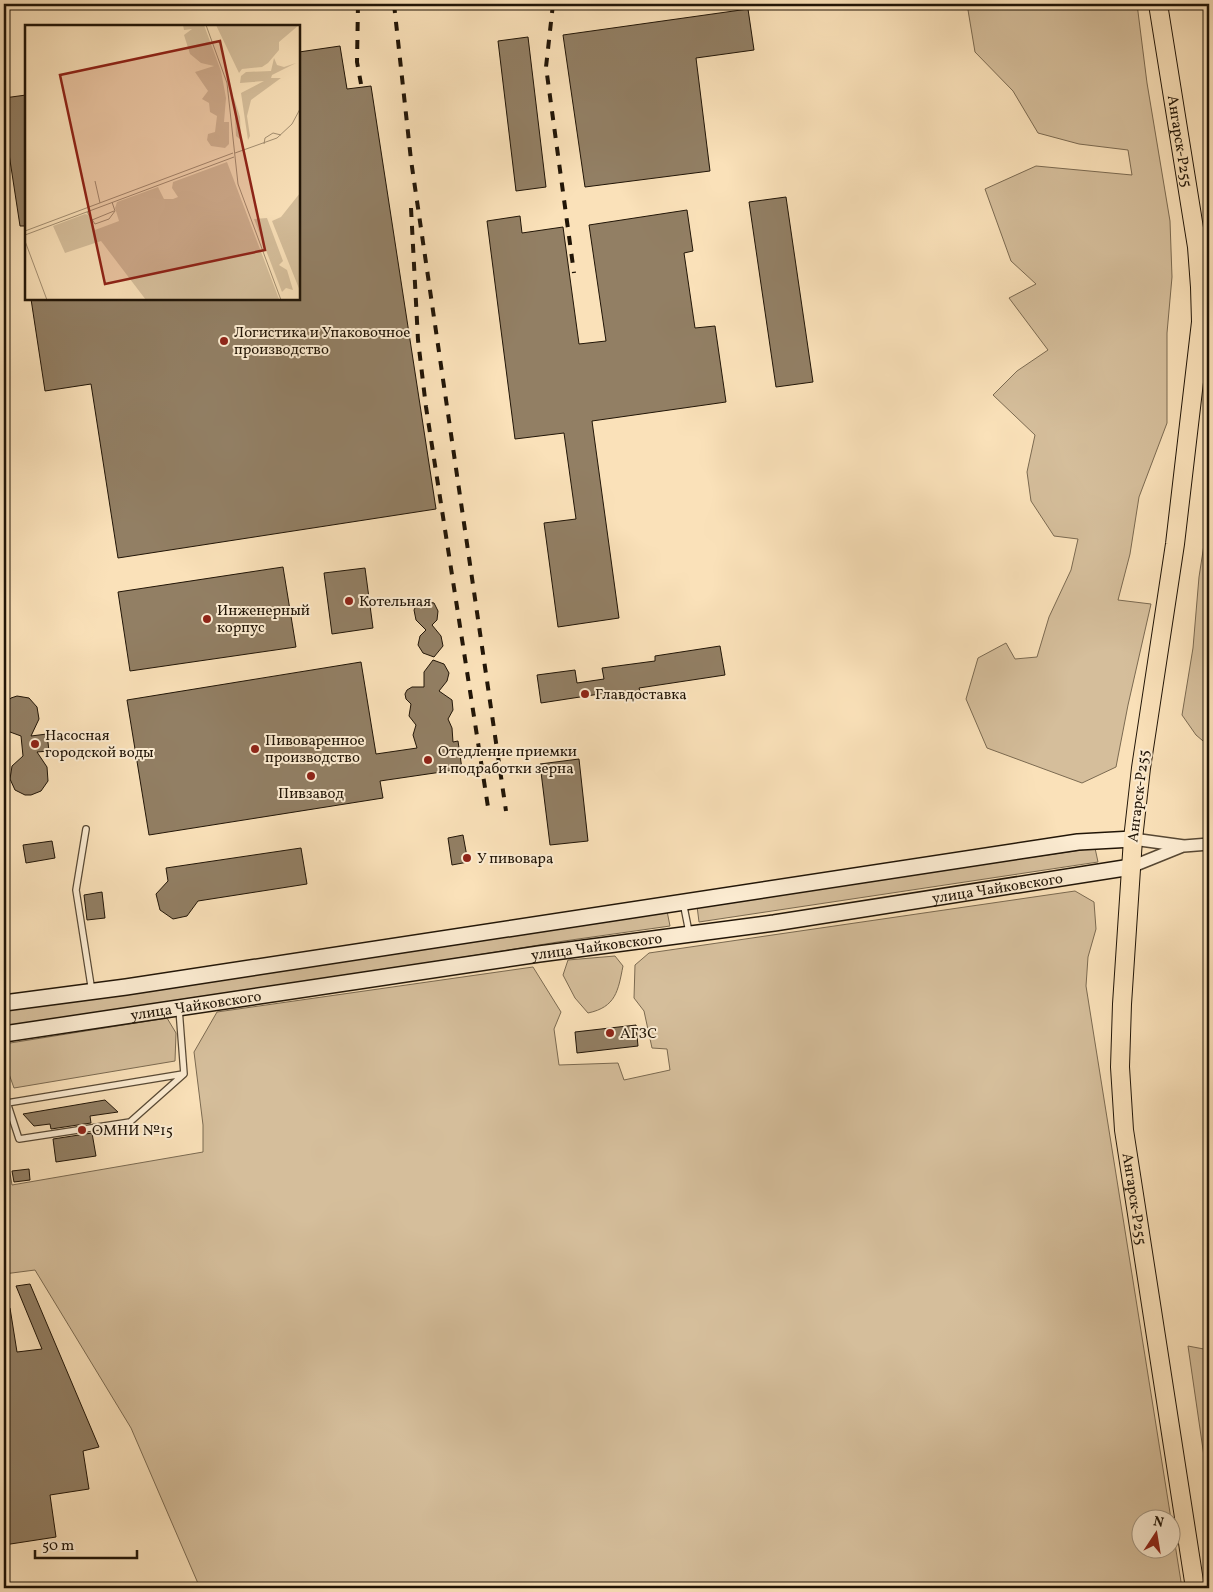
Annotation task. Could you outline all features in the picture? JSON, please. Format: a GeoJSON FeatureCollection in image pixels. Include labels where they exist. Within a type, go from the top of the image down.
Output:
{"type":"FeatureCollection","features":[{"type":"Feature","properties":{"kind":"main road","name":"Ангарск-Р255"},"geometry":{"type":"LineString","coordinates":[[1158,4],[1197,247],[1201,322],[1175,544],[1132,839],[1120,1067],[1124,1130],[1196,1588]]}},
{"type":"Feature","properties":{"kind":"main road","name":"улица Чайковского"},"geometry":{"type":"LineString","coordinates":[[4,1003],[92,992],[1078,842],[1132,839]]}},
{"type":"Feature","properties":{"kind":"main road","name":"улица Чайковского"},"geometry":{"type":"LineString","coordinates":[[4,1034],[539,954],[784,921],[1131,868]]}},
{"type":"Feature","properties":{"kind":"street","name":"улица Чайковского"},"geometry":{"type":"LineString","coordinates":[[1132,839],[1184,846],[1209,844]]}},
{"type":"Feature","properties":{"kind":"street","name":"улица Чайковского"},"geometry":{"type":"LineString","coordinates":[[1131,868],[1184,846]]}},
{"type":"Feature","properties":{"kind":"lane"},"geometry":{"type":"LineString","coordinates":[[86,828],[76,890],[92,992]]}},
{"type":"Feature","properties":{"kind":"lane"},"geometry":{"type":"LineString","coordinates":[[683,902],[689,934]]}},
{"type":"Feature","properties":{"kind":"lane"},"geometry":{"type":"LineString","coordinates":[[179,1008],[184,1074]]}},
{"type":"Feature","properties":{"kind":"lane"},"geometry":{"type":"LineString","coordinates":[[7,1103],[184,1074]]}},
{"type":"Feature","properties":{"kind":"lane"},"geometry":{"type":"LineString","coordinates":[[4,1093],[19,1139],[130,1122],[184,1074]]}},
{"type":"Feature","properties":{"kind":"shaded area"},"geometry":{"type":"Polygon","coordinates":[[[967,4],[1137,4],[1147,83],[1170,221],[1172,277],[1167,333],[1167,423],[1139,497],[1130,554],[1118,600],[1151,604],[1116,767],[1082,783],[987,748],[966,699],[978,658],[1006,643],[1015,659],[1037,657],[1049,617],[1071,570],[1078,539],[1054,536],[1031,501],[1027,472],[1035,435],[993,395],[1017,371],[1048,350],[1009,298],[1036,284],[1011,261],[985,189],[1036,166],[1132,175],[1128,150],[1079,144],[1038,133],[1013,91],[975,52],[967,4]]]}},
{"type":"Feature","properties":{"kind":"shaded area"},"geometry":{"type":"Polygon","coordinates":[[[1209,512],[1209,746],[1196,735],[1182,715],[1193,648],[1199,577],[1209,512]]]}},
{"type":"Feature","properties":{"kind":"shaded area"},"geometry":{"type":"Polygon","coordinates":[[[1095,848],[1098,862],[699,922],[697,906],[1095,848]]]}},
{"type":"Feature","properties":{"kind":"shaded area"},"geometry":{"type":"Polygon","coordinates":[[[1075,891],[1094,902],[1096,929],[1088,957],[1086,986],[1170,1510],[1130,1510],[1130,1560],[1178,1560],[1182,1588],[200,1588],[131,1428],[35,1270],[4,1274],[4,1139],[12,1185],[203,1152],[203,1125],[194,1052],[217,1012],[533,967],[561,1012],[554,1029],[559,1065],[618,1063],[624,1080],[670,1070],[667,1049],[652,1048],[644,1011],[634,998],[635,965],[649,953],[1075,891]]]}},
{"type":"Feature","properties":{"kind":"shaded area"},"geometry":{"type":"Polygon","coordinates":[[[667,911],[670,926],[4,1027],[4,1011],[667,911]]]}},
{"type":"Feature","properties":{"kind":"shaded area"},"geometry":{"type":"Polygon","coordinates":[[[615,956],[623,966],[614,997],[605,1007],[588,1013],[575,998],[563,975],[568,960],[615,956]]]}},
{"type":"Feature","properties":{"kind":"shaded area"},"geometry":{"type":"Polygon","coordinates":[[[167,1018],[176,1033],[175,1061],[14,1088],[4,1060],[4,1044],[167,1018]]]}},
{"type":"Feature","properties":{"kind":"shaded area"},"geometry":{"type":"Polygon","coordinates":[[[1188,1346],[1209,1350],[1209,1491],[1188,1346]]]}},
{"type":"Feature","properties":{"kind":"building"},"geometry":{"type":"Polygon","coordinates":[[[748,9],[754,50],[696,58],[710,171],[585,187],[563,35],[748,9]]]}},
{"type":"Feature","properties":{"kind":"building"},"geometry":{"type":"Polygon","coordinates":[[[528,37],[546,187],[516,191],[498,41],[528,37]]]}},
{"type":"Feature","properties":{"kind":"building","name":"Логистика и Упаковочное производство"},"geometry":{"type":"Polygon","coordinates":[[[340,46],[347,89],[371,86],[436,509],[118,558],[91,384],[45,391],[31,300],[300,300],[300,52],[340,46]]]}},
{"type":"Feature","properties":{"kind":"building"},"geometry":{"type":"Polygon","coordinates":[[[25,95],[25,226],[20,226],[4,121],[4,98],[25,95]]]}},
{"type":"Feature","properties":{"kind":"building"},"geometry":{"type":"Polygon","coordinates":[[[786,197],[813,382],[776,387],[749,202],[786,197]]]}},
{"type":"Feature","properties":{"kind":"building"},"geometry":{"type":"Polygon","coordinates":[[[687,210],[693,251],[684,253],[695,328],[715,326],[726,402],[592,421],[619,618],[558,627],[544,523],[576,519],[564,433],[515,439],[487,221],[520,216],[522,233],[563,227],[579,344],[606,341],[589,225],[687,210]]]}},
{"type":"Feature","properties":{"kind":"building","name":"Инженерный корпус"},"geometry":{"type":"Polygon","coordinates":[[[283,567],[296,647],[130,671],[118,592],[283,567]]]}},
{"type":"Feature","properties":{"kind":"building","name":"Котельная"},"geometry":{"type":"Polygon","coordinates":[[[365,568],[373,628],[332,634],[324,573],[365,568]]]}},
{"type":"Feature","properties":{"kind":"building"},"geometry":{"type":"Polygon","coordinates":[[[423,601],[434,603],[438,611],[437,620],[432,625],[441,636],[443,646],[434,657],[423,653],[418,645],[420,636],[426,630],[416,620],[414,610],[423,601]]]}},
{"type":"Feature","properties":{"kind":"building"},"geometry":{"type":"Polygon","coordinates":[[[720,646],[725,675],[639,688],[640,691],[606,695],[606,693],[541,703],[537,675],[575,670],[577,683],[604,679],[602,668],[655,661],[655,656],[720,646]]]}},
{"type":"Feature","properties":{"kind":"building","name":"Пивоваренное производство"},"geometry":{"type":"Polygon","coordinates":[[[433,660],[444,664],[449,673],[447,681],[439,691],[452,700],[453,710],[448,719],[452,728],[453,742],[458,741],[462,769],[380,781],[383,798],[149,835],[127,700],[361,662],[376,754],[417,748],[413,735],[416,725],[409,716],[411,704],[406,699],[405,694],[412,687],[424,687],[424,672],[433,660]]]}},
{"type":"Feature","properties":{"kind":"building"},"geometry":{"type":"Polygon","coordinates":[[[17,696],[29,698],[37,707],[39,719],[31,736],[47,734],[49,751],[37,752],[47,767],[48,781],[41,791],[31,795],[25,795],[15,790],[10,779],[12,766],[23,756],[21,736],[10,732],[4,725],[4,705],[11,698],[17,696]]]}},
{"type":"Feature","properties":{"kind":"building"},"geometry":{"type":"Polygon","coordinates":[[[579,759],[588,841],[550,845],[540,764],[579,759]]]}},
{"type":"Feature","properties":{"kind":"building"},"geometry":{"type":"Polygon","coordinates":[[[463,835],[468,862],[452,865],[448,838],[463,835]]]}},
{"type":"Feature","properties":{"kind":"building"},"geometry":{"type":"Polygon","coordinates":[[[52,841],[55,858],[26,863],[23,845],[52,841]]]}},
{"type":"Feature","properties":{"kind":"building"},"geometry":{"type":"Polygon","coordinates":[[[301,848],[307,884],[198,901],[187,916],[173,919],[160,910],[156,894],[168,881],[166,868],[301,848]]]}},
{"type":"Feature","properties":{"kind":"building"},"geometry":{"type":"Polygon","coordinates":[[[102,892],[105,918],[87,920],[84,895],[102,892]]]}},
{"type":"Feature","properties":{"kind":"building"},"geometry":{"type":"Polygon","coordinates":[[[636,1025],[638,1046],[577,1053],[575,1032],[636,1025]]]}},
{"type":"Feature","properties":{"kind":"building"},"geometry":{"type":"Polygon","coordinates":[[[105,1100],[118,1112],[90,1116],[91,1123],[51,1129],[50,1124],[34,1126],[23,1114],[105,1100]]]}},
{"type":"Feature","properties":{"kind":"building"},"geometry":{"type":"Polygon","coordinates":[[[92,1133],[96,1156],[56,1162],[53,1139],[92,1133]]]}},
{"type":"Feature","properties":{"kind":"building"},"geometry":{"type":"Polygon","coordinates":[[[29,1169],[30,1180],[14,1182],[12,1171],[29,1169]]]}},
{"type":"Feature","properties":{"kind":"building"},"geometry":{"type":"Polygon","coordinates":[[[30,1284],[99,1447],[83,1451],[89,1489],[50,1495],[56,1537],[4,1545],[4,1308],[10,1308],[17,1352],[42,1349],[16,1286],[30,1284]]]}},
{"type":"Feature","properties":{"kind":"railway"},"geometry":{"type":"LineString","coordinates":[[358,4],[357,62],[361,84]]}},
{"type":"Feature","properties":{"kind":"railway"},"geometry":{"type":"LineString","coordinates":[[394,4],[411,160],[506,811]]}},
{"type":"Feature","properties":{"kind":"railway"},"geometry":{"type":"LineString","coordinates":[[553,4],[546,67],[574,273]]}},
{"type":"Feature","properties":{"kind":"railway"},"geometry":{"type":"LineString","coordinates":[[411,208],[418,340],[426,407],[488,807]]}},
{"type":"Feature","properties":{"kind":"place","name":"Логистика и Упаковочное производство"},"geometry":{"type":"Point","coordinates":[224,341]}},
{"type":"Feature","properties":{"kind":"place","name":"Котельная"},"geometry":{"type":"Point","coordinates":[349,601]}},
{"type":"Feature","properties":{"kind":"place","name":"Инженерный корпус"},"geometry":{"type":"Point","coordinates":[207,619]}},
{"type":"Feature","properties":{"kind":"place","name":"Главдоставка"},"geometry":{"type":"Point","coordinates":[585,694]}},
{"type":"Feature","properties":{"kind":"place","name":"Насосная городской воды"},"geometry":{"type":"Point","coordinates":[35,744]}},
{"type":"Feature","properties":{"kind":"place","name":"Пивоваренное производство"},"geometry":{"type":"Point","coordinates":[255,749]}},
{"type":"Feature","properties":{"kind":"place","name":"Отедление приемки и подработки зерна"},"geometry":{"type":"Point","coordinates":[428,760]}},
{"type":"Feature","properties":{"kind":"place","name":"Пивзавод"},"geometry":{"type":"Point","coordinates":[311,776]}},
{"type":"Feature","properties":{"kind":"place","name":"У пивовара"},"geometry":{"type":"Point","coordinates":[467,858]}},
{"type":"Feature","properties":{"kind":"place","name":"АГЗС"},"geometry":{"type":"Point","coordinates":[610,1033]}},
{"type":"Feature","properties":{"kind":"place","name":"ОМНИ №15"},"geometry":{"type":"Point","coordinates":[82,1130]}}]}
